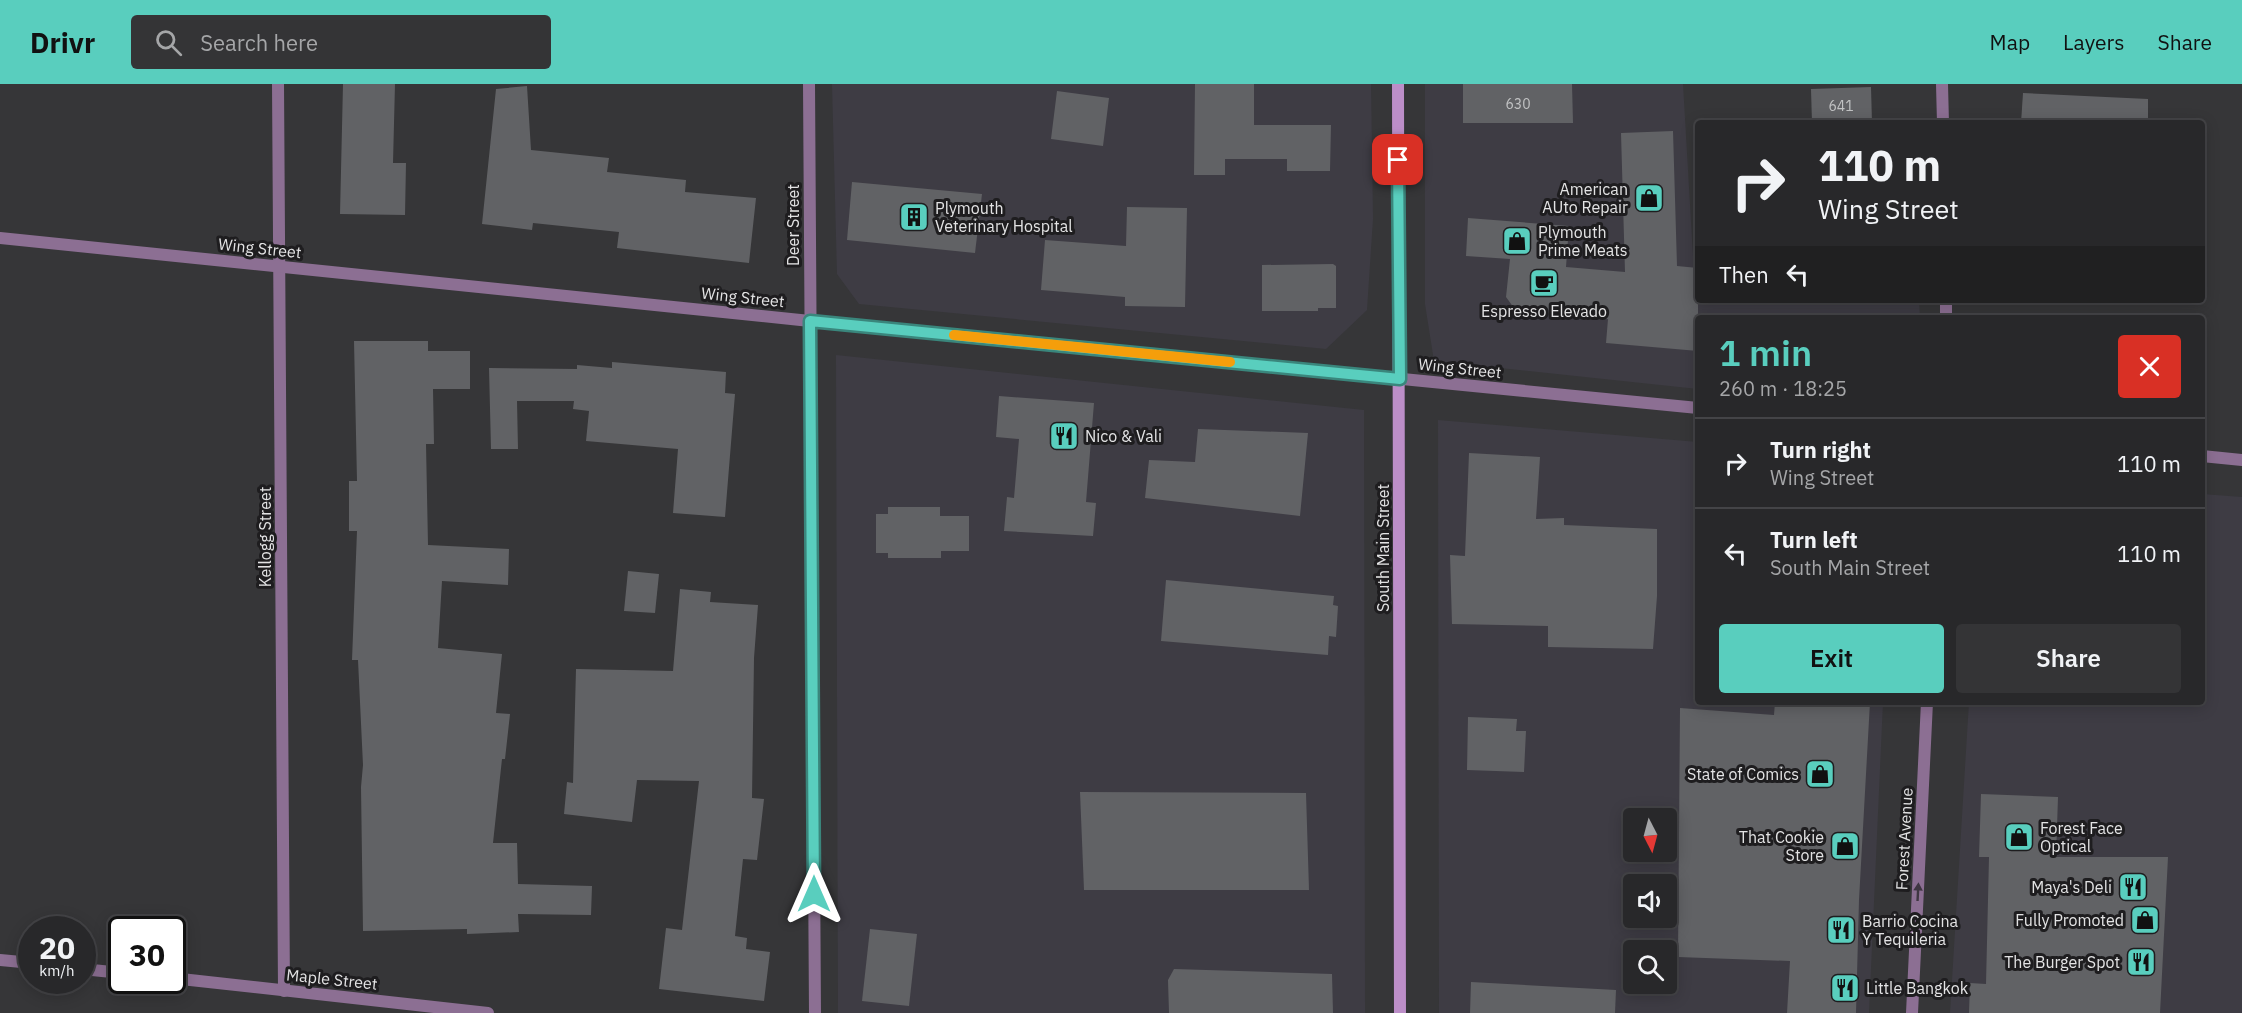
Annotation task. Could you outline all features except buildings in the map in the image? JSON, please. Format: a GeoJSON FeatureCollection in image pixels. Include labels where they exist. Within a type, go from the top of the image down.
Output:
{"type":"FeatureCollection","features":[{"type":"Feature","properties":{"kind":"main road","name":"South Main Street"},"geometry":{"type":"LineString","coordinates":[[1398,84],[1400,1013]]}},
{"type":"Feature","properties":{"kind":"street","name":"Kellogg Street"},"geometry":{"type":"LineString","coordinates":[[278,84],[284,990]]}},
{"type":"Feature","properties":{"kind":"street","name":"Deer Street"},"geometry":{"type":"LineString","coordinates":[[809,84],[815,1013]]}},
{"type":"Feature","properties":{"kind":"street"},"geometry":{"type":"LineString","coordinates":[[1942,84],[1943,120]]}},
{"type":"Feature","properties":{"kind":"street","name":"Wing Street"},"geometry":{"type":"LineString","coordinates":[[0,238],[810,321],[1695,408]]}},
{"type":"Feature","properties":{"kind":"street"},"geometry":{"type":"LineString","coordinates":[[2205,456],[2242,460]]}},
{"type":"Feature","properties":{"kind":"street","name":"Forest Avenue"},"geometry":{"type":"LineString","coordinates":[[1912,1013],[1927,705]]}},
{"type":"Feature","properties":{"kind":"street"},"geometry":{"type":"LineString","coordinates":[[0,960],[18,962]]}},
{"type":"Feature","properties":{"kind":"street","name":"Maple Street"},"geometry":{"type":"LineString","coordinates":[[186,980],[488,1013]]}},
{"type":"Feature","properties":{"kind":"shaded area"},"geometry":{"type":"Polygon","coordinates":[[[832,84],[1371,84],[1373,219],[1367,310],[1326,349],[859,304],[837,274],[832,84]]]}},
{"type":"Feature","properties":{"kind":"shaded area"},"geometry":{"type":"Polygon","coordinates":[[[1425,84],[1683,84],[1693,256],[1695,256],[1695,303],[1919,303],[1920,315],[1695,315],[1695,389],[1434,361],[1425,304],[1425,84]]]}},
{"type":"Feature","properties":{"kind":"shaded area"},"geometry":{"type":"Polygon","coordinates":[[[836,355],[1364,410],[1365,1013],[838,1013],[836,355]]]}},
{"type":"Feature","properties":{"kind":"shaded area"},"geometry":{"type":"Polygon","coordinates":[[[1438,420],[1695,442],[1695,705],[1883,705],[1869,1013],[1439,1013],[1438,420]]]}},
{"type":"Feature","properties":{"kind":"shaded area"},"geometry":{"type":"Polygon","coordinates":[[[2205,494],[2242,497],[2242,1013],[1950,1013],[1969,705],[2205,705],[2205,494]]]}},
{"type":"Feature","properties":{"kind":"slow traffic"},"geometry":{"type":"LineString","coordinates":[[954,335],[1230,362]]}},
{"type":"Feature","properties":{"kind":"place","name":"American AUto Repair"},"geometry":{"type":"Point","coordinates":[1649,198]}},
{"type":"Feature","properties":{"kind":"place","name":"Plymouth Veterinary Hospital"},"geometry":{"type":"Point","coordinates":[914,217]}},
{"type":"Feature","properties":{"kind":"place","name":"Plymouth Prime Meats"},"geometry":{"type":"Point","coordinates":[1517,241]}},
{"type":"Feature","properties":{"kind":"place","name":"Espresso Elevado"},"geometry":{"type":"Point","coordinates":[1544,283]}},
{"type":"Feature","properties":{"kind":"place","name":"Nico & Vali"},"geometry":{"type":"Point","coordinates":[1064,436]}},
{"type":"Feature","properties":{"kind":"place","name":"State of Comics"},"geometry":{"type":"Point","coordinates":[1820,774]}},
{"type":"Feature","properties":{"kind":"place","name":"Forest Face Optical"},"geometry":{"type":"Point","coordinates":[2019,837]}},
{"type":"Feature","properties":{"kind":"place","name":"That Cookie Store"},"geometry":{"type":"Point","coordinates":[1845,846]}},
{"type":"Feature","properties":{"kind":"place","name":"Maya's Deli"},"geometry":{"type":"Point","coordinates":[2133,887]}},
{"type":"Feature","properties":{"kind":"place","name":"Fully Promoted"},"geometry":{"type":"Point","coordinates":[2145,920]}},
{"type":"Feature","properties":{"kind":"place","name":"Barrio Cocina Y Tequileria"},"geometry":{"type":"Point","coordinates":[1841,930]}},
{"type":"Feature","properties":{"kind":"place","name":"The Burger Spot"},"geometry":{"type":"Point","coordinates":[2141,962]}},
{"type":"Feature","properties":{"kind":"place","name":"Little Bangkok"},"geometry":{"type":"Point","coordinates":[1845,988]}},
{"type":"Feature","properties":{"kind":"route"},"geometry":{"type":"LineString","coordinates":[[814,894],[810,321],[1400,379],[1398,160]]}}]}
